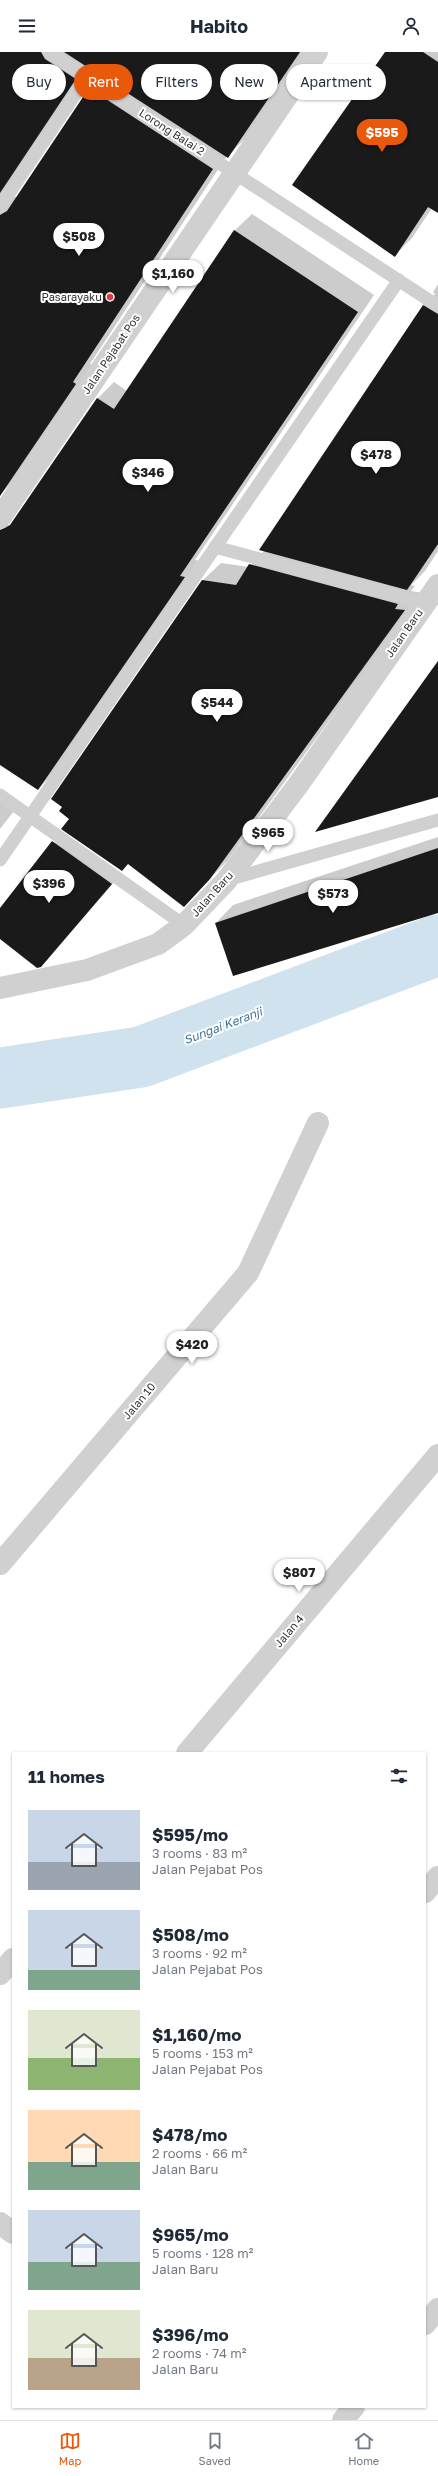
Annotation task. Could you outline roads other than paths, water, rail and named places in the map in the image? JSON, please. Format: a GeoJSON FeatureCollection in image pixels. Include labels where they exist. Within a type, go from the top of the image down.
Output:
{"type":"FeatureCollection","features":[{"type":"Feature","properties":{"kind":"street","name":"Jalan Pejabat Pos"},"geometry":{"type":"LineString","coordinates":[[0,518],[317,52]]}},
{"type":"Feature","properties":{"kind":"street","name":"Jalan Baru"},"geometry":{"type":"LineString","coordinates":[[0,988],[86,970],[158,944],[184,925],[226,881],[298,785],[438,585]]}},
{"type":"Feature","properties":{"kind":"street","name":"Jalan 10"},"geometry":{"type":"LineString","coordinates":[[0,1564],[248,1273],[318,1123]]}},
{"type":"Feature","properties":{"kind":"street","name":"Jalan 4"},"geometry":{"type":"LineString","coordinates":[[188,1752],[438,1455]]}},
{"type":"Feature","properties":{"kind":"street"},"geometry":{"type":"LineString","coordinates":[[426,1891],[438,1877]]}},
{"type":"Feature","properties":{"kind":"street"},"geometry":{"type":"LineString","coordinates":[[0,1974],[12,1960]]}},
{"type":"Feature","properties":{"kind":"street"},"geometry":{"type":"LineString","coordinates":[[426,2323],[438,2309]]}},
{"type":"Feature","properties":{"kind":"street"},"geometry":{"type":"LineString","coordinates":[[343,2420],[353,2408]]}},
{"type":"Feature","properties":{"kind":"lane","name":"Lorong Balai 2"},"geometry":{"type":"LineString","coordinates":[[49,52],[74,68]]}},
{"type":"Feature","properties":{"kind":"lane"},"geometry":{"type":"LineString","coordinates":[[0,207],[74,96]]}},
{"type":"Feature","properties":{"kind":"lane","name":"Lorong Balai 2"},"geometry":{"type":"LineString","coordinates":[[122,100],[438,306]]}},
{"type":"Feature","properties":{"kind":"lane"},"geometry":{"type":"LineString","coordinates":[[0,860],[399,280]]}},
{"type":"Feature","properties":{"kind":"lane"},"geometry":{"type":"LineString","coordinates":[[215,547],[425,603]]}},
{"type":"Feature","properties":{"kind":"lane"},"geometry":{"type":"LineString","coordinates":[[0,795],[184,925]]}},
{"type":"Feature","properties":{"kind":"lane"},"geometry":{"type":"LineString","coordinates":[[226,881],[438,820]]}},
{"type":"Feature","properties":{"kind":"waterway","name":"Sungai Keranji"},"geometry":{"type":"LineString","coordinates":[[0,1078],[141,1057],[438,945]]}},
{"type":"Feature","properties":{"kind":"place","name":"Pasarayaku"},"geometry":{"type":"Point","coordinates":[110,297]}}]}
